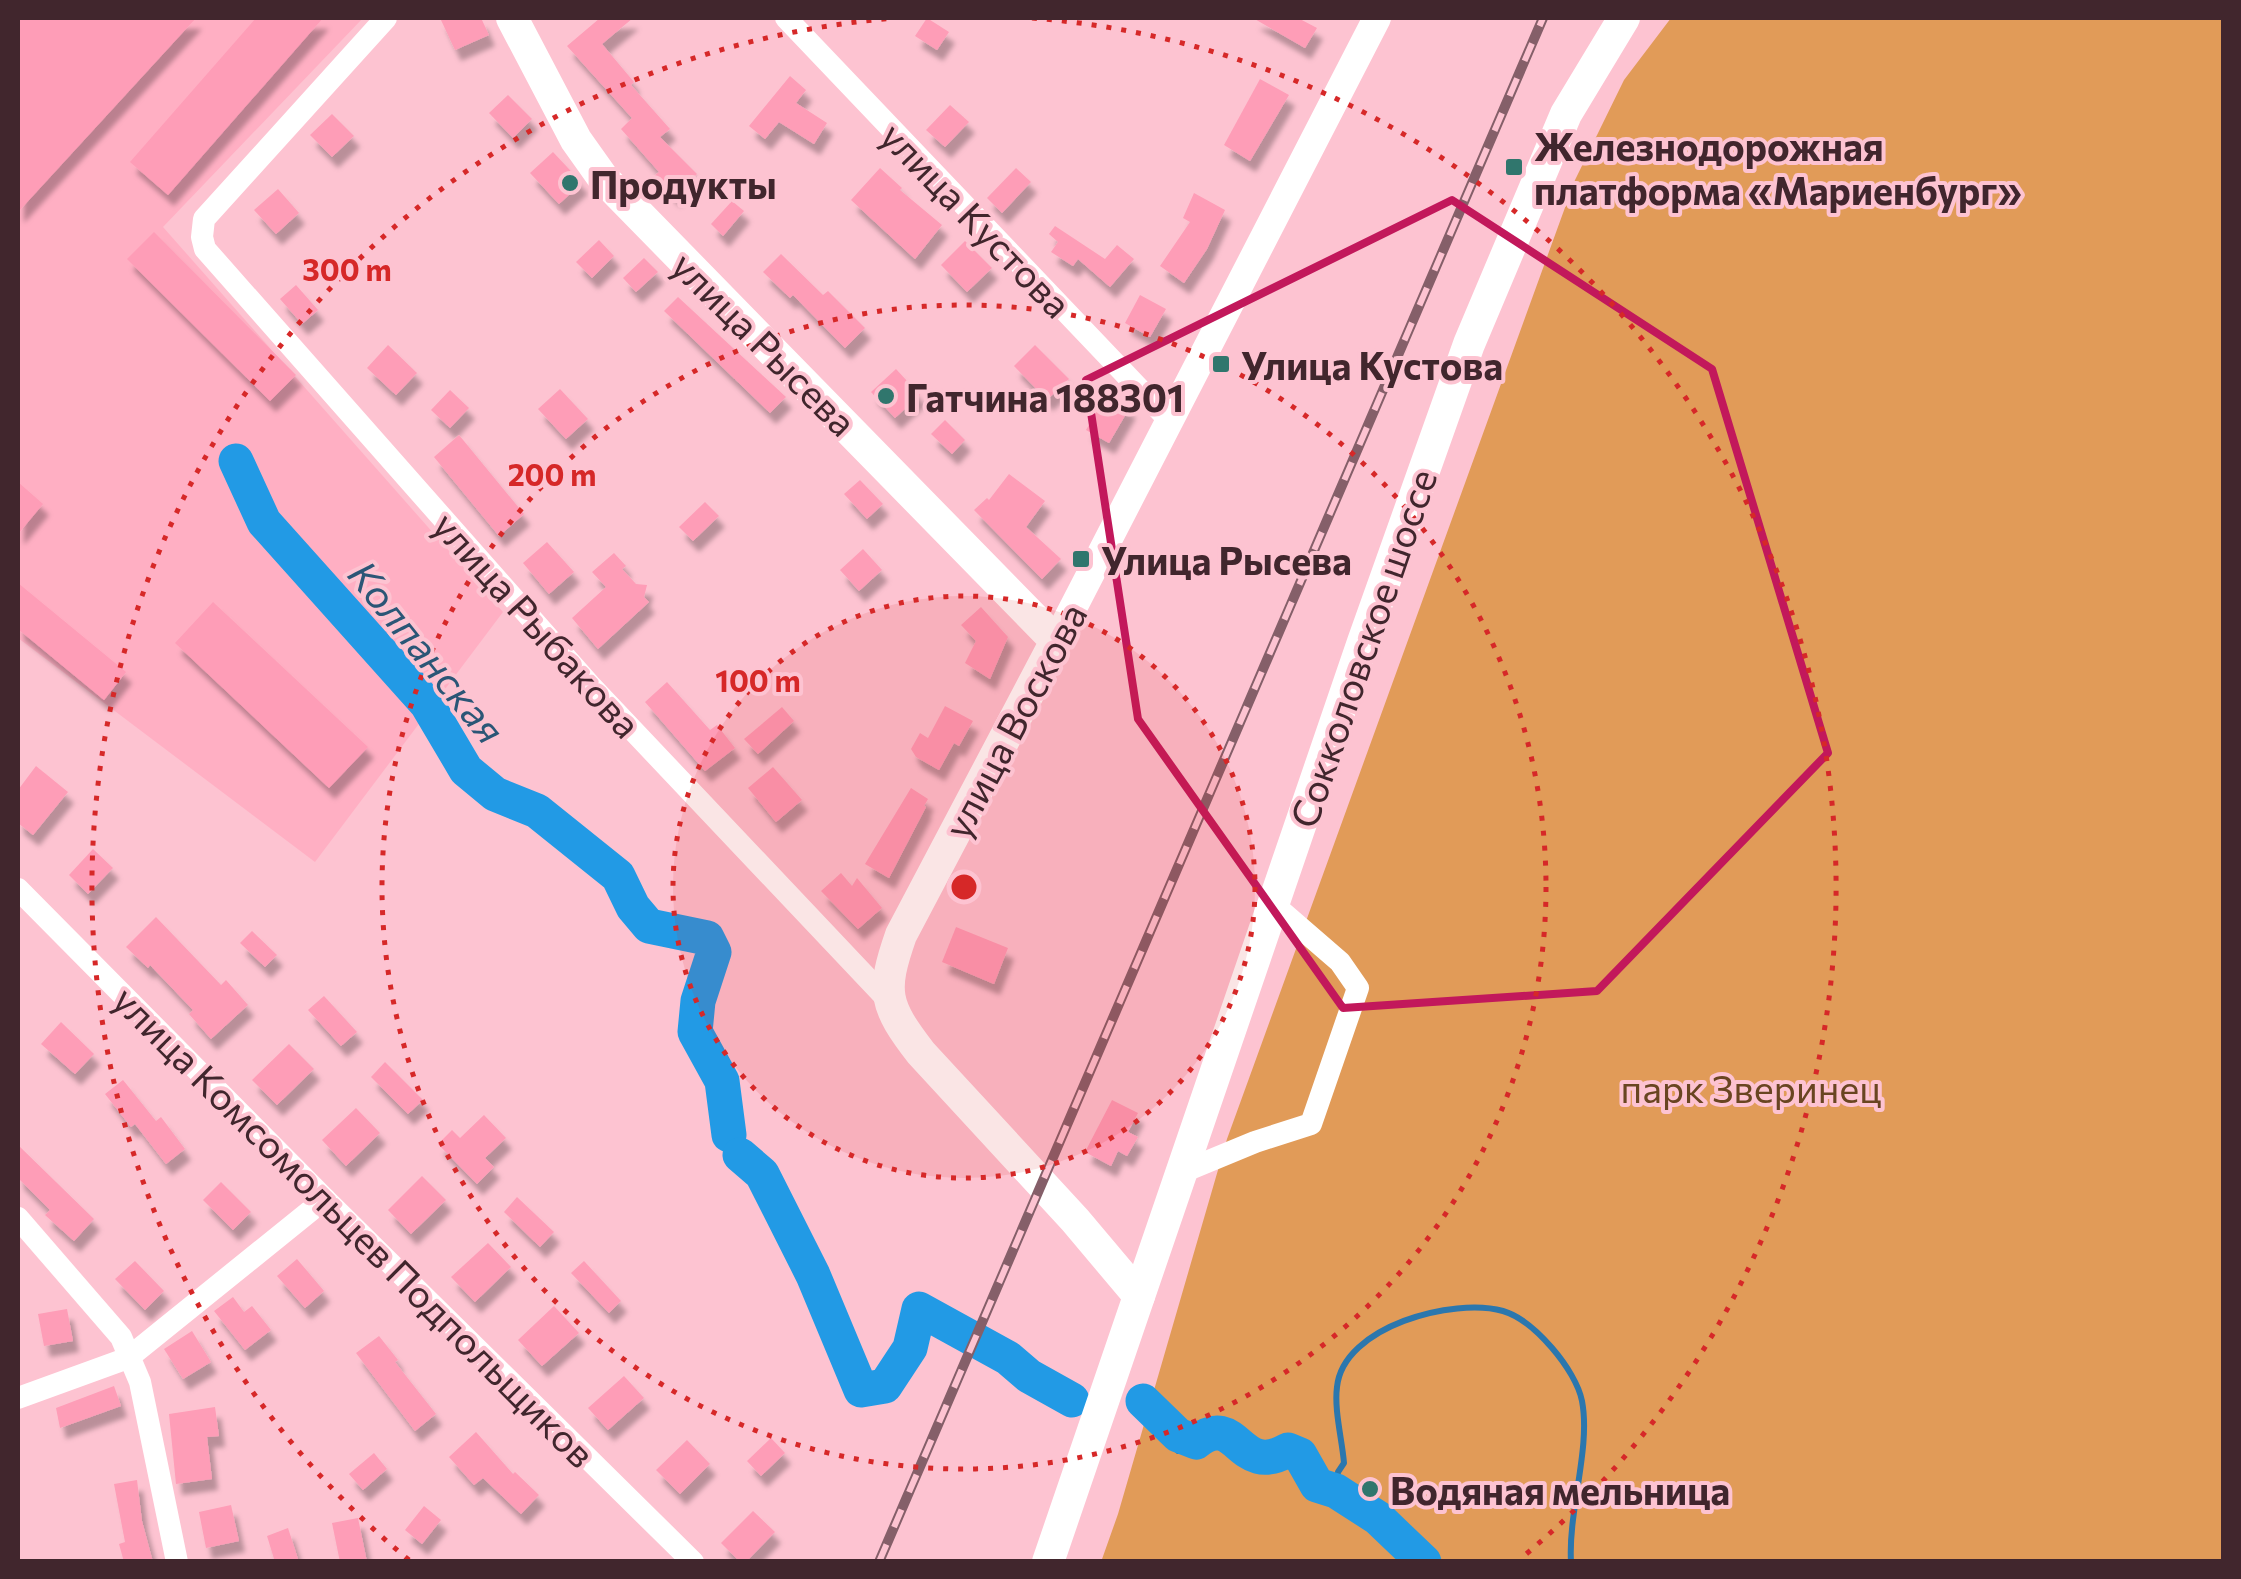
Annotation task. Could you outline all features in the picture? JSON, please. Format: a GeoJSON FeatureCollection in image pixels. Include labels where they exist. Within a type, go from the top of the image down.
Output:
{"type":"FeatureCollection","features":[{"type":"Feature","properties":{"kind":"main road","name":"улица Рысева"},"geometry":{"type":"LineString","coordinates":[[512,18],[576,140],[603,178],[1056,642]]}},
{"type":"Feature","properties":{"kind":"main road","name":"Сокколовское шоссе"},"geometry":{"type":"LineString","coordinates":[[1048,1562],[1469,344],[1566,114],[1624,18]]}},
{"type":"Feature","properties":{"kind":"main road","name":"улица Воскова"},"geometry":{"type":"LineString","coordinates":[[880,981],[1056,642]]}},
{"type":"Feature","properties":{"kind":"main road"},"geometry":{"type":"LineString","coordinates":[[880,981],[903,1030],[921,1053],[1139,1296]]}},
{"type":"Feature","properties":{"kind":"street","name":"улица Рыбакова"},"geometry":{"type":"LineString","coordinates":[[386,18],[204,219],[202,236],[206,249],[590,685],[880,981]]}},
{"type":"Feature","properties":{"kind":"street","name":"улица Кустова"},"geometry":{"type":"LineString","coordinates":[[786,18],[1168,420]]}},
{"type":"Feature","properties":{"kind":"street","name":"улица Воскова"},"geometry":{"type":"LineString","coordinates":[[1056,642],[1378,18]]}},
{"type":"Feature","properties":{"kind":"street","name":"улица Комсомольцев Подпольщиков"},"geometry":{"type":"LineString","coordinates":[[18,889],[325,1200],[693,1562]]}},
{"type":"Feature","properties":{"kind":"street"},"geometry":{"type":"LineString","coordinates":[[1180,1173],[1311,1124],[1334,1061],[1358,988],[1340,962],[1274,904]]}},
{"type":"Feature","properties":{"kind":"street"},"geometry":{"type":"LineString","coordinates":[[18,1398],[128,1358],[325,1200]]}},
{"type":"Feature","properties":{"kind":"street"},"geometry":{"type":"LineString","coordinates":[[18,1218],[121,1338],[140,1382],[177,1562]]}},
{"type":"Feature","properties":{"kind":"highlighted area"},"geometry":{"type":"Polygon","coordinates":[[[1452,200],[1712,369],[1828,753],[1597,991],[1343,1008],[1138,719],[1086,380],[1452,200]]]}},
{"type":"Feature","properties":{"kind":"shaded area"},"geometry":{"type":"Polygon","coordinates":[[[18,18],[363,18],[163,227],[503,612],[315,862],[18,638],[18,18]]]}},
{"type":"Feature","properties":{"kind":"green space","name":"парк Зверинец"},"geometry":{"type":"Polygon","coordinates":[[[1671,18],[2223,18],[2223,1561],[1101,1562],[1227,1139],[1575,180],[1624,80],[1671,18]]]}},
{"type":"Feature","properties":{"kind":"building"},"geometry":{"type":"Polygon","coordinates":[[[18,18],[196,18],[18,212],[18,18]]]}},
{"type":"Feature","properties":{"kind":"building"},"geometry":{"type":"Polygon","coordinates":[[[256,18],[323,18],[168,195],[130,162],[256,18]]]}},
{"type":"Feature","properties":{"kind":"building"},"geometry":{"type":"Polygon","coordinates":[[[440,18],[481,18],[489,35],[455,50],[440,18]]]}},
{"type":"Feature","properties":{"kind":"building"},"geometry":{"type":"Polygon","coordinates":[[[600,18],[633,18],[602,44],[670,129],[660,137],[697,174],[674,196],[654,176],[659,172],[621,129],[632,118],[567,46],[600,18]]]}},
{"type":"Feature","properties":{"kind":"building"},"geometry":{"type":"Polygon","coordinates":[[[927,18],[949,32],[937,50],[915,36],[927,18]]]}},
{"type":"Feature","properties":{"kind":"building"},"geometry":{"type":"Polygon","coordinates":[[[1253,18],[1298,18],[1317,28],[1305,48],[1253,18]]]}},
{"type":"Feature","properties":{"kind":"building"},"geometry":{"type":"Polygon","coordinates":[[[790,76],[806,90],[796,103],[827,123],[814,144],[779,122],[765,139],[749,126],[790,76]]]}},
{"type":"Feature","properties":{"kind":"building"},"geometry":{"type":"Polygon","coordinates":[[[1260,79],[1289,95],[1250,161],[1224,145],[1260,79]]]}},
{"type":"Feature","properties":{"kind":"building"},"geometry":{"type":"Polygon","coordinates":[[[508,95],[532,119],[513,138],[489,113],[508,95]]]}},
{"type":"Feature","properties":{"kind":"building"},"geometry":{"type":"Polygon","coordinates":[[[950,105],[969,122],[945,147],[926,130],[950,105]]]}},
{"type":"Feature","properties":{"kind":"building"},"geometry":{"type":"Polygon","coordinates":[[[332,114],[354,136],[332,157],[310,135],[332,114]]]}},
{"type":"Feature","properties":{"kind":"building"},"geometry":{"type":"Polygon","coordinates":[[[553,152],[582,183],[559,204],[530,173],[553,152]]]}},
{"type":"Feature","properties":{"kind":"building"},"geometry":{"type":"Polygon","coordinates":[[[880,168],[942,225],[915,259],[851,200],[880,168]]]}},
{"type":"Feature","properties":{"kind":"building"},"geometry":{"type":"Polygon","coordinates":[[[1016,168],[1031,182],[1002,213],[987,198],[1016,168]]]}},
{"type":"Feature","properties":{"kind":"building"},"geometry":{"type":"Polygon","coordinates":[[[278,189],[299,213],[276,234],[254,210],[278,189]]]}},
{"type":"Feature","properties":{"kind":"building"},"geometry":{"type":"Polygon","coordinates":[[[1194,193],[1225,210],[1207,249],[1184,283],[1160,266],[1190,222],[1183,218],[1194,193]]]}},
{"type":"Feature","properties":{"kind":"building"},"geometry":{"type":"Polygon","coordinates":[[[732,201],[744,211],[723,236],[711,224],[732,201]]]}},
{"type":"Feature","properties":{"kind":"building"},"geometry":{"type":"Polygon","coordinates":[[[1055,226],[1105,259],[1117,245],[1134,259],[1110,287],[1078,259],[1073,266],[1051,252],[1058,242],[1049,234],[1055,226]]]}},
{"type":"Feature","properties":{"kind":"building"},"geometry":{"type":"Polygon","coordinates":[[[154,232],[296,375],[270,401],[127,259],[154,232]]]}},
{"type":"Feature","properties":{"kind":"building"},"geometry":{"type":"Polygon","coordinates":[[[599,240],[614,256],[592,278],[576,262],[599,240]]]}},
{"type":"Feature","properties":{"kind":"building"},"geometry":{"type":"Polygon","coordinates":[[[965,241],[992,268],[967,292],[941,265],[965,241]]]}},
{"type":"Feature","properties":{"kind":"building"},"geometry":{"type":"Polygon","coordinates":[[[781,254],[823,295],[828,291],[865,328],[845,348],[793,295],[790,298],[763,272],[781,254]]]}},
{"type":"Feature","properties":{"kind":"building"},"geometry":{"type":"Polygon","coordinates":[[[644,258],[658,272],[636,292],[623,278],[644,258]]]}},
{"type":"Feature","properties":{"kind":"building"},"geometry":{"type":"Polygon","coordinates":[[[296,285],[318,310],[302,324],[280,299],[296,285]]]}},
{"type":"Feature","properties":{"kind":"building"},"geometry":{"type":"Polygon","coordinates":[[[1140,295],[1166,309],[1150,337],[1125,323],[1140,295]]]}},
{"type":"Feature","properties":{"kind":"building"},"geometry":{"type":"Polygon","coordinates":[[[678,297],[786,397],[770,413],[664,311],[678,297]]]}},
{"type":"Feature","properties":{"kind":"building"},"geometry":{"type":"Polygon","coordinates":[[[388,345],[417,373],[396,395],[367,368],[388,345]]]}},
{"type":"Feature","properties":{"kind":"building"},"geometry":{"type":"Polygon","coordinates":[[[1035,345],[1069,379],[1047,400],[1014,366],[1035,345]]]}},
{"type":"Feature","properties":{"kind":"building"},"geometry":{"type":"Polygon","coordinates":[[[896,369],[920,395],[895,418],[871,392],[896,369]]]}},
{"type":"Feature","properties":{"kind":"building"},"geometry":{"type":"Polygon","coordinates":[[[560,389],[588,419],[566,439],[538,409],[560,389]]]}},
{"type":"Feature","properties":{"kind":"building"},"geometry":{"type":"Polygon","coordinates":[[[450,390],[469,408],[450,428],[431,410],[450,390]]]}},
{"type":"Feature","properties":{"kind":"building"},"geometry":{"type":"Polygon","coordinates":[[[1107,394],[1130,407],[1109,443],[1086,430],[1107,394]]]}},
{"type":"Feature","properties":{"kind":"building"},"geometry":{"type":"Polygon","coordinates":[[[945,420],[965,440],[952,454],[931,434],[945,420]]]}},
{"type":"Feature","properties":{"kind":"building"},"geometry":{"type":"Polygon","coordinates":[[[459,435],[524,514],[499,536],[434,457],[459,435]]]}},
{"type":"Feature","properties":{"kind":"building"},"geometry":{"type":"Polygon","coordinates":[[[1009,474],[1045,501],[1026,527],[1061,559],[1042,579],[974,510],[989,500],[1009,474]]]}},
{"type":"Feature","properties":{"kind":"building"},"geometry":{"type":"Polygon","coordinates":[[[860,480],[883,504],[867,519],[844,494],[860,480]]]}},
{"type":"Feature","properties":{"kind":"building"},"geometry":{"type":"Polygon","coordinates":[[[18,482],[43,504],[18,534],[18,482]]]}},
{"type":"Feature","properties":{"kind":"building"},"geometry":{"type":"Polygon","coordinates":[[[705,502],[719,516],[693,541],[679,527],[705,502]]]}},
{"type":"Feature","properties":{"kind":"building"},"geometry":{"type":"Polygon","coordinates":[[[547,542],[574,572],[549,594],[523,563],[547,542]]]}},
{"type":"Feature","properties":{"kind":"building"},"geometry":{"type":"Polygon","coordinates":[[[863,549],[882,570],[859,591],[840,570],[863,549]]]}},
{"type":"Feature","properties":{"kind":"building"},"geometry":{"type":"Polygon","coordinates":[[[614,553],[636,584],[647,585],[644,597],[649,602],[598,649],[572,618],[606,587],[592,572],[614,553]]]}},
{"type":"Feature","properties":{"kind":"building"},"geometry":{"type":"Polygon","coordinates":[[[18,583],[126,672],[104,700],[18,629],[18,583]]]}},
{"type":"Feature","properties":{"kind":"building"},"geometry":{"type":"Polygon","coordinates":[[[213,602],[368,747],[329,788],[175,643],[213,602]]]}},
{"type":"Feature","properties":{"kind":"building"},"geometry":{"type":"Polygon","coordinates":[[[981,607],[1008,637],[990,679],[965,663],[976,641],[961,625],[981,607]]]}},
{"type":"Feature","properties":{"kind":"building"},"geometry":{"type":"Polygon","coordinates":[[[667,682],[710,730],[717,725],[735,748],[705,771],[645,702],[667,682]]]}},
{"type":"Feature","properties":{"kind":"building"},"geometry":{"type":"Polygon","coordinates":[[[945,706],[973,721],[959,746],[954,743],[939,770],[916,757],[911,749],[920,733],[928,738],[945,706]]]}},
{"type":"Feature","properties":{"kind":"building"},"geometry":{"type":"Polygon","coordinates":[[[782,707],[794,721],[758,754],[744,739],[782,707]]]}},
{"type":"Feature","properties":{"kind":"building"},"geometry":{"type":"Polygon","coordinates":[[[36,766],[68,792],[33,835],[18,823],[18,790],[36,766]]]}},
{"type":"Feature","properties":{"kind":"building"},"geometry":{"type":"Polygon","coordinates":[[[773,767],[802,800],[776,822],[748,788],[773,767]]]}},
{"type":"Feature","properties":{"kind":"building"},"geometry":{"type":"Polygon","coordinates":[[[911,788],[928,799],[889,878],[865,864],[911,788]]]}},
{"type":"Feature","properties":{"kind":"building"},"geometry":{"type":"Polygon","coordinates":[[[93,849],[113,868],[88,894],[69,875],[93,849]]]}},
{"type":"Feature","properties":{"kind":"building"},"geometry":{"type":"Polygon","coordinates":[[[841,873],[852,886],[857,878],[882,908],[858,929],[821,891],[841,873]]]}},
{"type":"Feature","properties":{"kind":"building"},"geometry":{"type":"Polygon","coordinates":[[[156,917],[221,985],[226,980],[248,1005],[211,1039],[189,1014],[193,1010],[150,965],[148,968],[126,947],[156,917]]]}},
{"type":"Feature","properties":{"kind":"building"},"geometry":{"type":"Polygon","coordinates":[[[956,927],[1008,948],[994,984],[942,962],[956,927]]]}},
{"type":"Feature","properties":{"kind":"building"},"geometry":{"type":"Polygon","coordinates":[[[252,931],[277,955],[265,967],[240,943],[252,931]]]}},
{"type":"Feature","properties":{"kind":"building"},"geometry":{"type":"Polygon","coordinates":[[[324,996],[357,1032],[341,1046],[308,1010],[324,996]]]}},
{"type":"Feature","properties":{"kind":"building"},"geometry":{"type":"Polygon","coordinates":[[[61,1022],[94,1054],[75,1074],[41,1044],[61,1022]]]}},
{"type":"Feature","properties":{"kind":"building"},"geometry":{"type":"Polygon","coordinates":[[[289,1044],[314,1069],[277,1105],[252,1080],[289,1044]]]}},
{"type":"Feature","properties":{"kind":"building"},"geometry":{"type":"Polygon","coordinates":[[[385,1062],[423,1100],[408,1114],[371,1077],[385,1062]]]}},
{"type":"Feature","properties":{"kind":"building"},"geometry":{"type":"Polygon","coordinates":[[[123,1080],[156,1121],[161,1117],[185,1149],[166,1164],[105,1094],[123,1080]]]}},
{"type":"Feature","properties":{"kind":"building"},"geometry":{"type":"Polygon","coordinates":[[[1112,1100],[1138,1113],[1128,1132],[1138,1137],[1127,1156],[1118,1151],[1111,1166],[1085,1152],[1112,1100]]]}},
{"type":"Feature","properties":{"kind":"building"},"geometry":{"type":"Polygon","coordinates":[[[356,1108],[380,1133],[346,1166],[322,1140],[356,1108]]]}},
{"type":"Feature","properties":{"kind":"building"},"geometry":{"type":"Polygon","coordinates":[[[484,1115],[506,1138],[485,1158],[494,1167],[477,1184],[438,1144],[452,1130],[460,1138],[484,1115]]]}},
{"type":"Feature","properties":{"kind":"building"},"geometry":{"type":"Polygon","coordinates":[[[18,1145],[94,1219],[74,1241],[45,1215],[50,1210],[18,1178],[18,1145]]]}},
{"type":"Feature","properties":{"kind":"building"},"geometry":{"type":"Polygon","coordinates":[[[422,1176],[446,1200],[411,1234],[388,1210],[422,1176]]]}},
{"type":"Feature","properties":{"kind":"building"},"geometry":{"type":"Polygon","coordinates":[[[221,1182],[251,1212],[233,1230],[203,1200],[221,1182]]]}},
{"type":"Feature","properties":{"kind":"building"},"geometry":{"type":"Polygon","coordinates":[[[517,1197],[554,1232],[540,1247],[504,1212],[517,1197]]]}},
{"type":"Feature","properties":{"kind":"building"},"geometry":{"type":"Polygon","coordinates":[[[488,1243],[511,1267],[475,1302],[451,1277],[488,1243]]]}},
{"type":"Feature","properties":{"kind":"building"},"geometry":{"type":"Polygon","coordinates":[[[297,1259],[324,1291],[305,1308],[277,1276],[297,1259]]]}},
{"type":"Feature","properties":{"kind":"building"},"geometry":{"type":"Polygon","coordinates":[[[135,1261],[164,1291],[145,1310],[115,1279],[135,1261]]]}},
{"type":"Feature","properties":{"kind":"building"},"geometry":{"type":"Polygon","coordinates":[[[584,1261],[621,1301],[609,1313],[571,1273],[584,1261]]]}},
{"type":"Feature","properties":{"kind":"building"},"geometry":{"type":"Polygon","coordinates":[[[233,1297],[244,1312],[252,1306],[271,1330],[245,1350],[214,1311],[233,1297]]]}},
{"type":"Feature","properties":{"kind":"building"},"geometry":{"type":"Polygon","coordinates":[[[554,1306],[579,1333],[542,1366],[518,1340],[554,1306]]]}},
{"type":"Feature","properties":{"kind":"building"},"geometry":{"type":"Polygon","coordinates":[[[67,1309],[73,1341],[44,1346],[38,1314],[67,1309]]]}},
{"type":"Feature","properties":{"kind":"building"},"geometry":{"type":"Polygon","coordinates":[[[192,1331],[211,1362],[183,1379],[164,1349],[192,1331]]]}},
{"type":"Feature","properties":{"kind":"building"},"geometry":{"type":"Polygon","coordinates":[[[379,1336],[436,1414],[415,1431],[356,1353],[379,1336]]]}},
{"type":"Feature","properties":{"kind":"building"},"geometry":{"type":"Polygon","coordinates":[[[624,1376],[644,1398],[608,1430],[588,1408],[624,1376]]]}},
{"type":"Feature","properties":{"kind":"building"},"geometry":{"type":"Polygon","coordinates":[[[114,1386],[121,1406],[60,1428],[56,1408],[114,1386]]]}},
{"type":"Feature","properties":{"kind":"building"},"geometry":{"type":"Polygon","coordinates":[[[215,1407],[219,1436],[207,1437],[212,1479],[176,1484],[169,1414],[215,1407]]]}},
{"type":"Feature","properties":{"kind":"building"},"geometry":{"type":"Polygon","coordinates":[[[476,1432],[513,1474],[539,1495],[521,1514],[483,1478],[474,1485],[449,1457],[476,1432]]]}},
{"type":"Feature","properties":{"kind":"building"},"geometry":{"type":"Polygon","coordinates":[[[771,1438],[785,1453],[761,1476],[747,1461],[771,1438]]]}},
{"type":"Feature","properties":{"kind":"building"},"geometry":{"type":"Polygon","coordinates":[[[687,1440],[710,1464],[680,1494],[656,1470],[687,1440]]]}},
{"type":"Feature","properties":{"kind":"building"},"geometry":{"type":"Polygon","coordinates":[[[374,1453],[387,1469],[363,1490],[349,1474],[374,1453]]]}},
{"type":"Feature","properties":{"kind":"building"},"geometry":{"type":"Polygon","coordinates":[[[137,1480],[153,1562],[124,1562],[119,1544],[125,1542],[114,1484],[137,1480]]]}},
{"type":"Feature","properties":{"kind":"building"},"geometry":{"type":"Polygon","coordinates":[[[231,1505],[239,1541],[206,1548],[199,1512],[231,1505]]]}},
{"type":"Feature","properties":{"kind":"building"},"geometry":{"type":"Polygon","coordinates":[[[424,1506],[441,1520],[422,1544],[405,1530],[424,1506]]]}},
{"type":"Feature","properties":{"kind":"building"},"geometry":{"type":"Polygon","coordinates":[[[753,1511],[775,1532],[746,1562],[740,1562],[721,1543],[753,1511]]]}},
{"type":"Feature","properties":{"kind":"building"},"geometry":{"type":"Polygon","coordinates":[[[358,1518],[367,1562],[340,1562],[332,1523],[358,1518]]]}},
{"type":"Feature","properties":{"kind":"building"},"geometry":{"type":"Polygon","coordinates":[[[288,1528],[299,1562],[275,1562],[267,1536],[288,1528]]]}},
{"type":"Feature","properties":{"kind":"waterway","name":"Колпанская"},"geometry":{"type":"LineString","coordinates":[[236,461],[264,522],[427,704],[466,770],[495,794],[537,811],[618,876],[633,907],[649,926],[707,938],[714,952],[698,1001],[695,1032],[722,1081],[729,1135]]}},
{"type":"Feature","properties":{"kind":"waterway","name":"Колпанская"},"geometry":{"type":"LineString","coordinates":[[740,1155],[762,1174],[813,1275],[861,1390],[885,1386],[910,1348],[919,1309],[1008,1358],[1029,1376],[1072,1400]]}},
{"type":"Feature","properties":{"kind":"waterway"},"geometry":{"type":"LineString","coordinates":[[1336,1491],[1338,1472],[1344,1463],[1337,1387],[1344,1366],[1359,1347],[1379,1332],[1431,1313],[1457,1308],[1503,1311],[1528,1325],[1552,1348],[1571,1375],[1582,1401],[1584,1439],[1571,1562]]}},
{"type":"Feature","properties":{"kind":"waterway","name":"Колпанская"},"geometry":{"type":"LineString","coordinates":[[1143,1401],[1178,1435],[1196,1442],[1221,1433],[1258,1456],[1271,1457],[1288,1450],[1300,1455],[1317,1485],[1336,1491],[1378,1518],[1424,1562]]}},
{"type":"Feature","properties":{"kind":"waterway"},"geometry":{"type":"LineString","coordinates":[[1165,1423],[1178,1451],[1188,1451],[1196,1442]]}},
{"type":"Feature","properties":{"kind":"railway"},"geometry":{"type":"LineString","coordinates":[[879,1562],[1543,18]]}},
{"type":"Feature","properties":{"kind":"place","name":"Железнодорожная платформа «Мариенбург»"},"geometry":{"type":"Point","coordinates":[1514,167]}},
{"type":"Feature","properties":{"kind":"place","name":"Продукты"},"geometry":{"type":"Point","coordinates":[570,183]}},
{"type":"Feature","properties":{"kind":"place","name":"Улица Кустова"},"geometry":{"type":"Point","coordinates":[1221,364]}},
{"type":"Feature","properties":{"kind":"place","name":"Гатчина 188301"},"geometry":{"type":"Point","coordinates":[886,396]}},
{"type":"Feature","properties":{"kind":"place","name":"Улица Рысева"},"geometry":{"type":"Point","coordinates":[1081,559]}},
{"type":"Feature","properties":{"kind":"place","name":"Водяная мельница"},"geometry":{"type":"Point","coordinates":[1370,1489]}}]}
